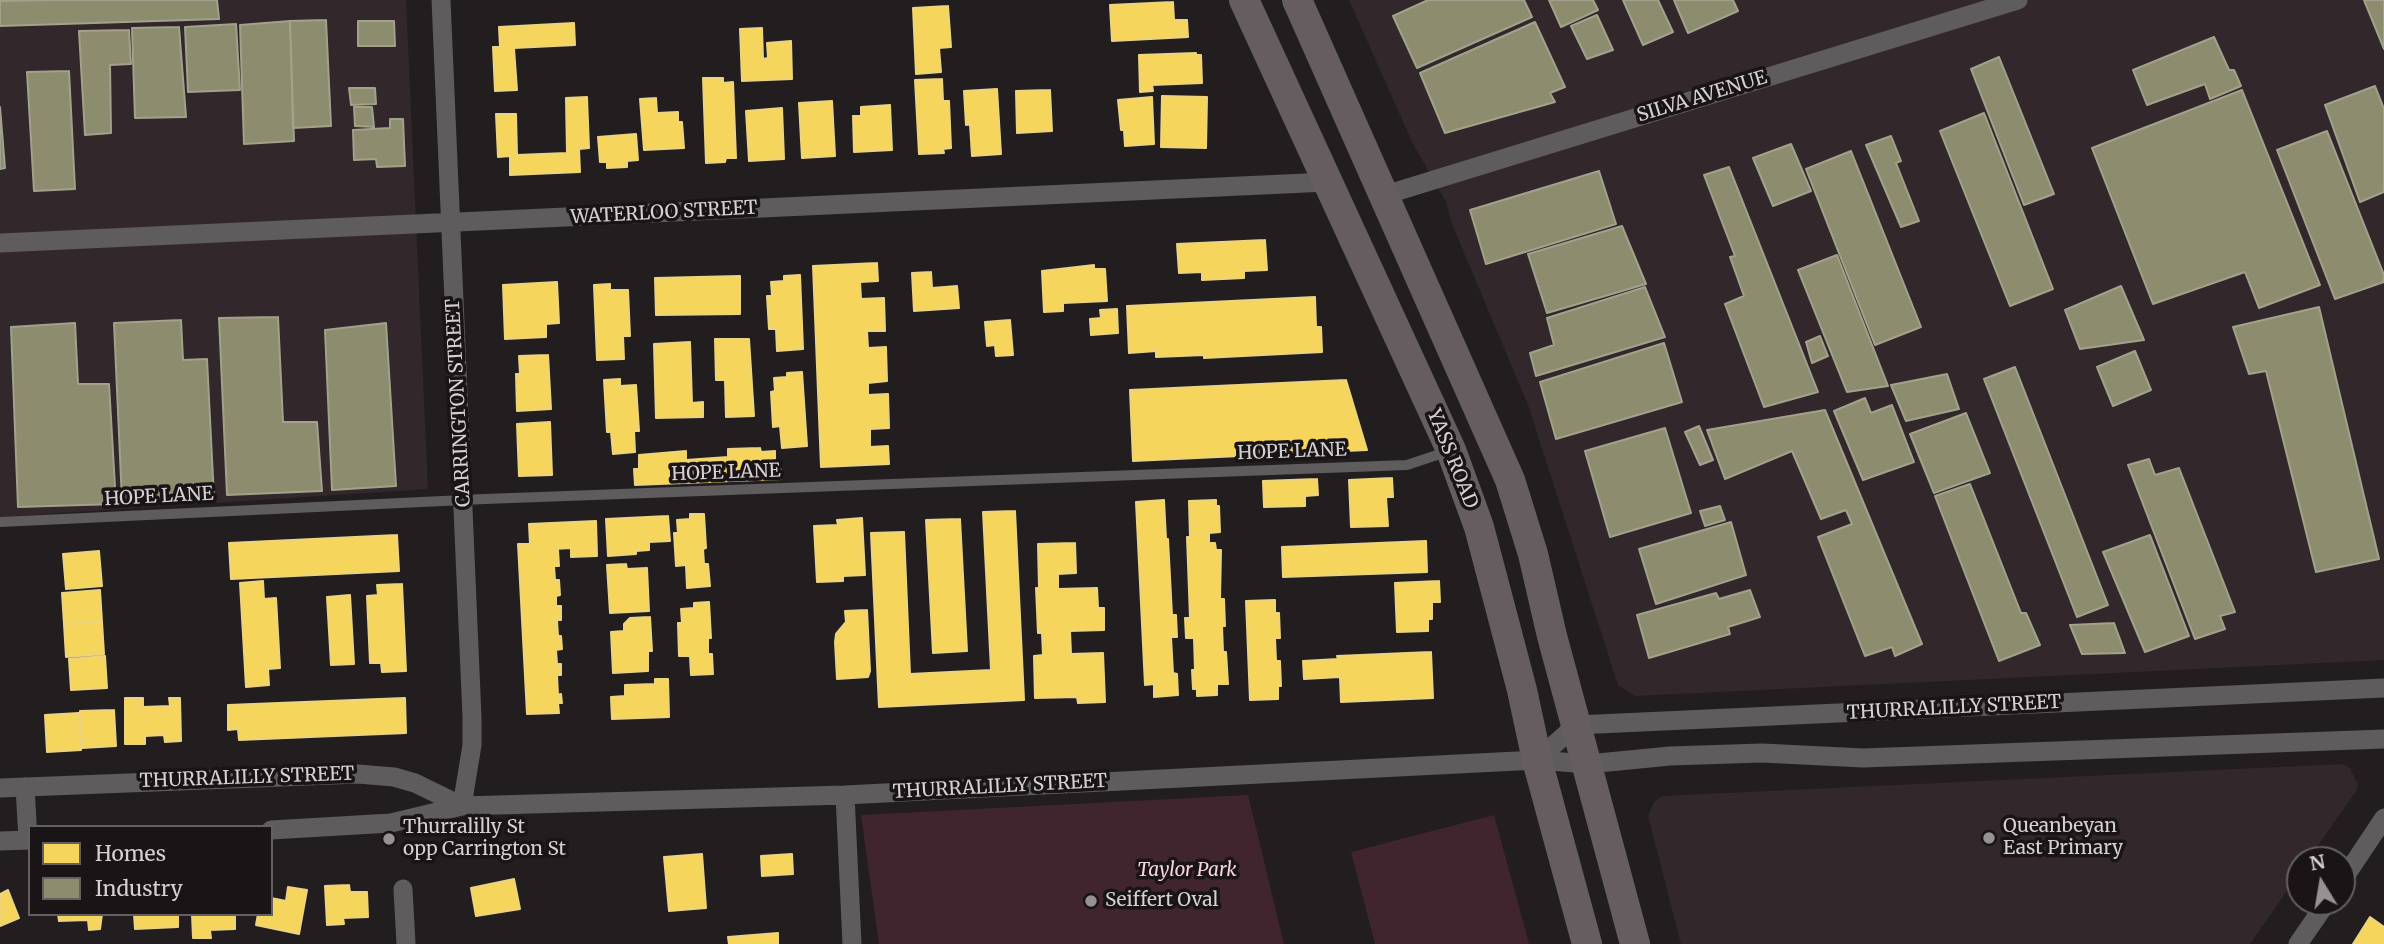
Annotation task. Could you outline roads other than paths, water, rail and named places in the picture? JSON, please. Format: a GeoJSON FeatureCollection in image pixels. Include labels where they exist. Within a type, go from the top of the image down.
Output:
{"type":"FeatureCollection","features":[{"type":"Feature","properties":{"kind":"main road","name":"YASS ROAD"},"geometry":{"type":"LineString","coordinates":[[1244,0],[1451,450],[1482,539],[1522,690],[1537,760],[1587,944]]}},
{"type":"Feature","properties":{"kind":"main road"},"geometry":{"type":"LineString","coordinates":[[1297,0],[1510,480],[1533,554],[1552,636],[1635,944]]}},
{"type":"Feature","properties":{"kind":"main road"},"geometry":{"type":"LineString","coordinates":[[1328,182],[1385,195]]}},
{"type":"Feature","properties":{"kind":"street","name":"CARRINGTON STREET"},"geometry":{"type":"LineString","coordinates":[[441,0],[472,732],[461,806]]}},
{"type":"Feature","properties":{"kind":"street","name":"SILVA AVENUE"},"geometry":{"type":"LineString","coordinates":[[1385,195],[2018,0]]}},
{"type":"Feature","properties":{"kind":"street","name":"WATERLOO STREET"},"geometry":{"type":"LineString","coordinates":[[0,243],[1328,182]]}},
{"type":"Feature","properties":{"kind":"street","name":"THURRALILLY STREET"},"geometry":{"type":"LineString","coordinates":[[1576,725],[2384,688]]}},
{"type":"Feature","properties":{"kind":"street"},"geometry":{"type":"LineString","coordinates":[[1537,760],[1576,725]]}},
{"type":"Feature","properties":{"kind":"street","name":"THURRALILLY STREET"},"geometry":{"type":"LineString","coordinates":[[273,830],[391,823],[461,806],[845,795],[1537,760],[1588,764],[1670,756],[1737,754],[1863,758],[2384,739]]}},
{"type":"Feature","properties":{"kind":"street","name":"THURRALILLY STREET"},"geometry":{"type":"LineString","coordinates":[[0,788],[358,774],[394,777],[415,783],[461,806]]}},
{"type":"Feature","properties":{"kind":"street"},"geometry":{"type":"LineString","coordinates":[[25,787],[28,827]]}},
{"type":"Feature","properties":{"kind":"street"},"geometry":{"type":"LineString","coordinates":[[845,795],[852,944]]}},
{"type":"Feature","properties":{"kind":"street"},"geometry":{"type":"LineString","coordinates":[[2356,860],[2384,818]]}},
{"type":"Feature","properties":{"kind":"street"},"geometry":{"type":"LineString","coordinates":[[0,841],[28,840]]}},
{"type":"Feature","properties":{"kind":"street"},"geometry":{"type":"LineString","coordinates":[[403,889],[406,944]]}},
{"type":"Feature","properties":{"kind":"street"},"geometry":{"type":"LineString","coordinates":[[2298,944],[2317,916]]}},
{"type":"Feature","properties":{"kind":"lane","name":"HOPE LANE"},"geometry":{"type":"LineString","coordinates":[[0,522],[463,501],[1407,465],[1451,450]]}},
{"type":"Feature","properties":{"kind":"place","name":"Queanbeyan East Primary"},"geometry":{"type":"Point","coordinates":[1989,838]}},
{"type":"Feature","properties":{"kind":"place","name":"Thurralilly St opp Carrington St"},"geometry":{"type":"Point","coordinates":[389,839]}},
{"type":"Feature","properties":{"kind":"place","name":"Seiffert Oval"},"geometry":{"type":"Point","coordinates":[1091,901]}},
{"type":"Feature","properties":{"kind":"park label","name":"Taylor Park"},"geometry":{"type":"Point","coordinates":[1187,871]}}]}
